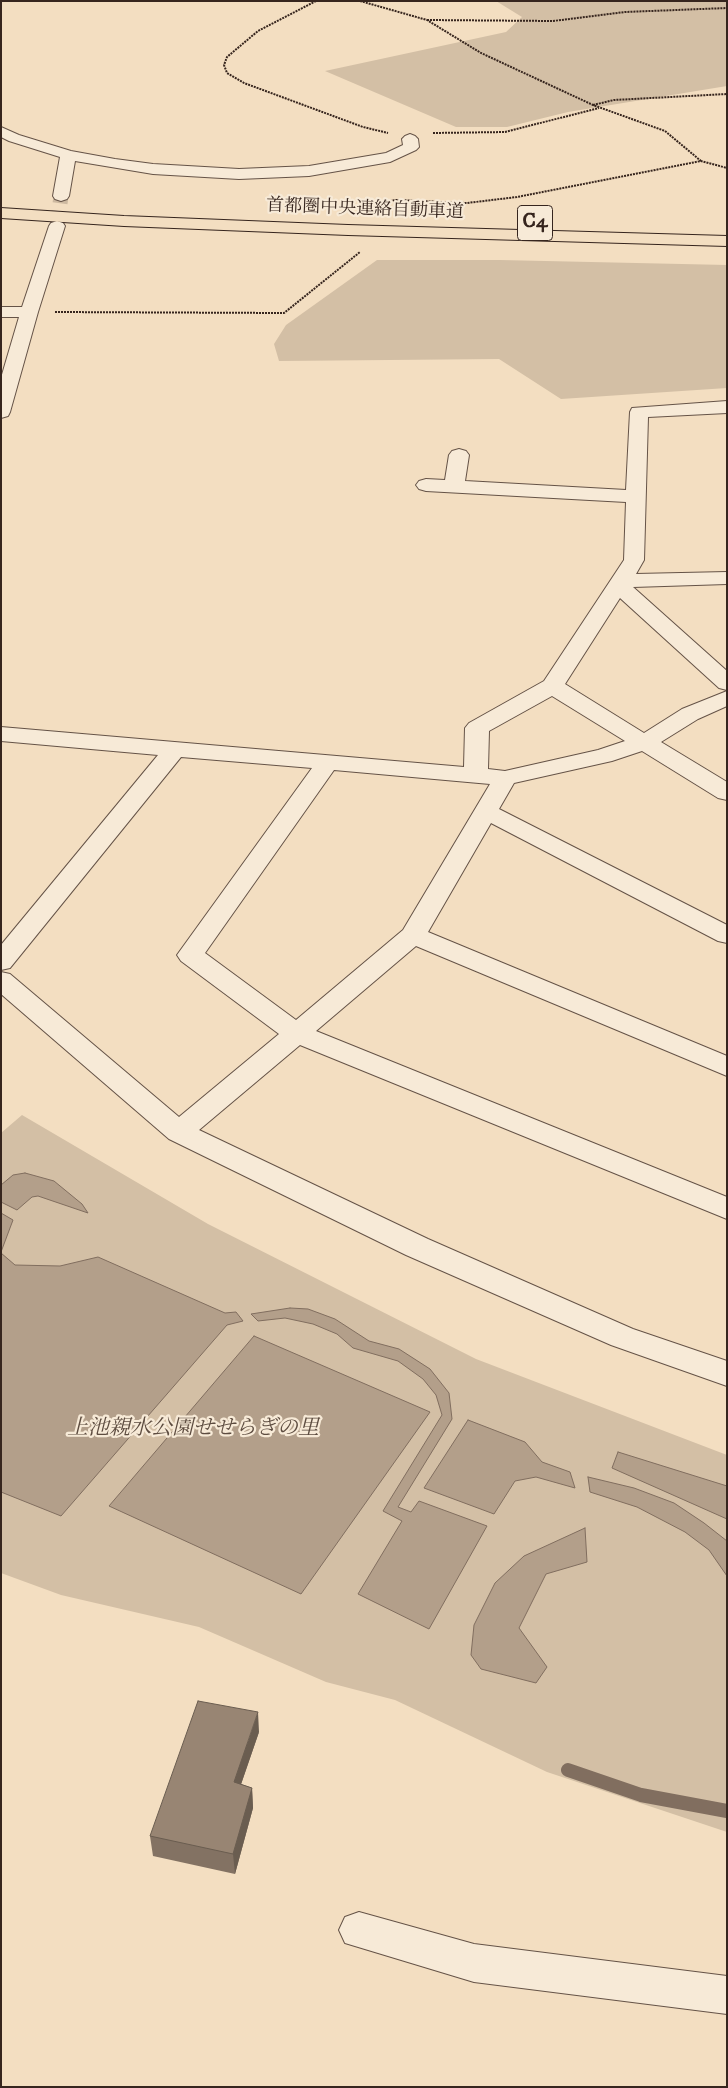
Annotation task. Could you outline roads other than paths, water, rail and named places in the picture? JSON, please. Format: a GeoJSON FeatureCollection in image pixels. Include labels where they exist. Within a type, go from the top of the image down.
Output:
{"type":"FeatureCollection","features":[{"type":"Feature","properties":{"kind":"highway","name":"首都圏中央連絡自動車道"},"geometry":{"type":"LineString","coordinates":[[1,202],[195,212],[727,227]]}},
{"type":"Feature","properties":{"kind":"highway","name":"首都圏中央連絡自動車道"},"geometry":{"type":"LineString","coordinates":[[1,213],[357,231],[727,241]]}},
{"type":"Feature","properties":{"kind":"street"},"geometry":{"type":"LineString","coordinates":[[1,131],[14,138],[68,155],[153,169],[239,174],[309,171],[390,157],[411,147],[410,138]]}},
{"type":"Feature","properties":{"kind":"street"},"geometry":{"type":"LineString","coordinates":[[61,196],[68,155]]}},
{"type":"Feature","properties":{"kind":"street"},"geometry":{"type":"LineString","coordinates":[[1,412],[29,312],[57,226]]}},
{"type":"Feature","properties":{"kind":"street"},"geometry":{"type":"LineString","coordinates":[[1,312],[29,312]]}},
{"type":"Feature","properties":{"kind":"street"},"geometry":{"type":"LineString","coordinates":[[476,775],[476,728],[552,686],[634,560],[639,412],[727,407]]}},
{"type":"Feature","properties":{"kind":"street"},"geometry":{"type":"LineString","coordinates":[[454,486],[459,455]]}},
{"type":"Feature","properties":{"kind":"street"},"geometry":{"type":"LineString","coordinates":[[426,485],[636,497]]}},
{"type":"Feature","properties":{"kind":"street"},"geometry":{"type":"LineString","coordinates":[[617,584],[635,580],[727,578]]}},
{"type":"Feature","properties":{"kind":"street"},"geometry":{"type":"LineString","coordinates":[[617,584],[727,683]]}},
{"type":"Feature","properties":{"kind":"street"},"geometry":{"type":"LineString","coordinates":[[552,686],[644,743],[670,756],[727,793]]}},
{"type":"Feature","properties":{"kind":"street"},"geometry":{"type":"LineString","coordinates":[[1,734],[505,778],[604,756],[644,743],[690,714],[727,698]]}},
{"type":"Feature","properties":{"kind":"street"},"geometry":{"type":"LineString","coordinates":[[1,962],[175,749]]}},
{"type":"Feature","properties":{"kind":"street"},"geometry":{"type":"LineString","coordinates":[[328,762],[190,955],[296,1033],[727,1209]]}},
{"type":"Feature","properties":{"kind":"street"},"geometry":{"type":"LineString","coordinates":[[179,1132],[413,935],[505,778]]}},
{"type":"Feature","properties":{"kind":"street"},"geometry":{"type":"LineString","coordinates":[[486,811],[727,935]]}},
{"type":"Feature","properties":{"kind":"street"},"geometry":{"type":"LineString","coordinates":[[413,935],[727,1067]]}},
{"type":"Feature","properties":{"kind":"street"},"geometry":{"type":"LineString","coordinates":[[1,980],[179,1132],[426,1251],[622,1337],[727,1374]]}},
{"type":"Feature","properties":{"kind":"street"},"geometry":{"type":"LineString","coordinates":[[359,1930],[474,1964],[727,1995]]}},
{"type":"Feature","properties":{"kind":"waterway"},"geometry":{"type":"LineString","coordinates":[[568,1770],[641,1795],[727,1811]]}},
{"type":"Feature","properties":{"kind":"tunnel"},"geometry":{"type":"LineString","coordinates":[[57,226],[61,196]]}},
{"type":"Feature","properties":{"kind":"park label","name":"上池親水公園せせらぎの里"},"geometry":{"type":"Point","coordinates":[193,1430]}}]}
